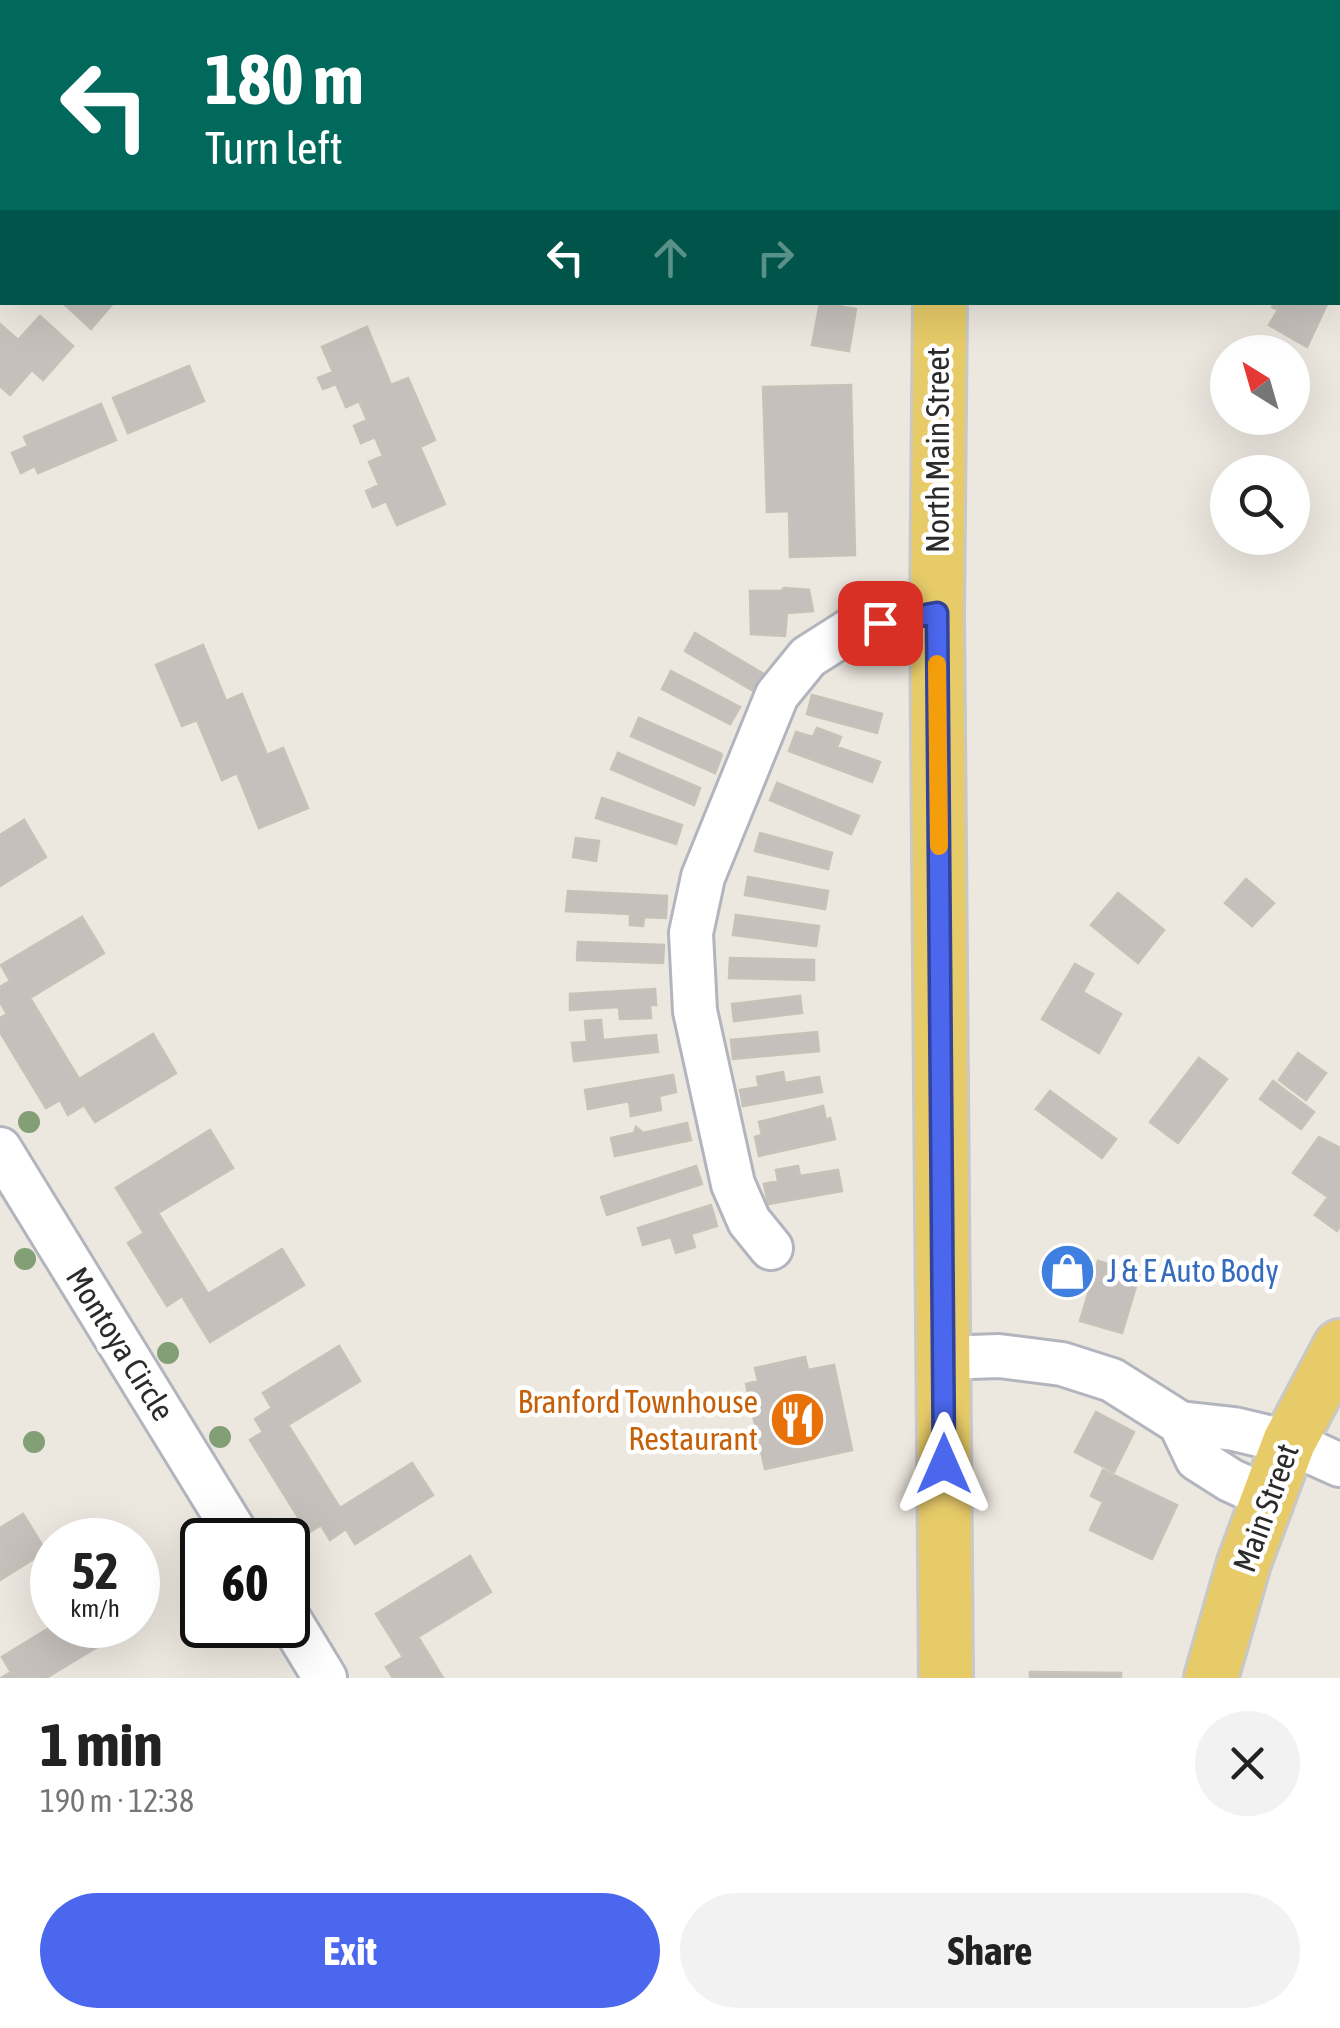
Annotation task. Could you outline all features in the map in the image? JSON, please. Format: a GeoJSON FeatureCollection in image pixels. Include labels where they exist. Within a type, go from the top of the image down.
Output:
{"type":"FeatureCollection","features":[{"type":"Feature","properties":{"kind":"main road","name":"North Main Street"},"geometry":{"type":"LineString","coordinates":[[940,305],[937,613],[946,1678]]}},
{"type":"Feature","properties":{"kind":"main road","name":"Main Street"},"geometry":{"type":"LineString","coordinates":[[1211,1678],[1244,1563],[1289,1442],[1340,1346]]}},
{"type":"Feature","properties":{"kind":"street"},"geometry":{"type":"LineString","coordinates":[[771,1248],[749,1221],[733,1184],[695,1011],[690,933],[703,876],[777,695],[808,657],[852,628],[937,613]]}},
{"type":"Feature","properties":{"kind":"street","name":"Montoya Circle"},"geometry":{"type":"LineString","coordinates":[[0,1149],[226,1518]]}},
{"type":"Feature","properties":{"kind":"street"},"geometry":{"type":"LineString","coordinates":[[943,1358],[999,1356],[1062,1364],[1112,1380],[1180,1423],[1234,1429],[1289,1442],[1340,1465]]}},
{"type":"Feature","properties":{"kind":"street"},"geometry":{"type":"LineString","coordinates":[[1180,1423],[1197,1459],[1268,1498]]}},
{"type":"Feature","properties":{"kind":"street"},"geometry":{"type":"LineString","coordinates":[[307,1648],[325,1678]]}},
{"type":"Feature","properties":{"kind":"building"},"geometry":{"type":"Polygon","coordinates":[[[65,305],[111,305],[91,329],[65,305]]]}},
{"type":"Feature","properties":{"kind":"building"},"geometry":{"type":"Polygon","coordinates":[[[820,305],[856,309],[849,351],[812,345],[820,305]]]}},
{"type":"Feature","properties":{"kind":"building"},"geometry":{"type":"Polygon","coordinates":[[[1273,305],[1327,305],[1310,341],[1310,335],[1286,335],[1269,325],[1278,310],[1273,305]]]}},
{"type":"Feature","properties":{"kind":"building"},"geometry":{"type":"Polygon","coordinates":[[[40,316],[73,346],[43,380],[32,370],[10,395],[0,386],[0,324],[18,340],[40,316]]]}},
{"type":"Feature","properties":{"kind":"building"},"geometry":{"type":"Polygon","coordinates":[[[367,327],[391,385],[408,378],[435,440],[420,447],[445,504],[397,525],[386,501],[373,507],[366,491],[379,485],[369,462],[383,456],[375,437],[361,443],[354,426],[367,420],[359,401],[346,407],[336,384],[323,389],[318,378],[333,372],[322,347],[367,327]]]}},
{"type":"Feature","properties":{"kind":"building"},"geometry":{"type":"Polygon","coordinates":[[[189,366],[204,401],[128,433],[113,398],[189,366]]]}},
{"type":"Feature","properties":{"kind":"building"},"geometry":{"type":"Polygon","coordinates":[[[851,385],[855,555],[790,557],[789,511],[767,512],[763,387],[851,385]]]}},
{"type":"Feature","properties":{"kind":"building"},"geometry":{"type":"Polygon","coordinates":[[[101,404],[116,440],[38,473],[35,466],[21,473],[12,453],[28,446],[24,437],[101,404]]]}},
{"type":"Feature","properties":{"kind":"building"},"geometry":{"type":"Polygon","coordinates":[[[809,590],[813,611],[787,613],[785,636],[751,634],[750,591],[809,590]]]}},
{"type":"Feature","properties":{"kind":"building"},"geometry":{"type":"Polygon","coordinates":[[[695,633],[767,676],[757,693],[685,651],[695,633]]]}},
{"type":"Feature","properties":{"kind":"building"},"geometry":{"type":"Polygon","coordinates":[[[203,645],[226,701],[242,694],[267,755],[283,748],[308,808],[259,828],[237,773],[222,780],[197,720],[182,726],[156,665],[203,645]]]}},
{"type":"Feature","properties":{"kind":"building"},"geometry":{"type":"Polygon","coordinates":[[[671,671],[740,707],[730,724],[662,689],[671,671]]]}},
{"type":"Feature","properties":{"kind":"building"},"geometry":{"type":"Polygon","coordinates":[[[812,695],[882,714],[877,733],[807,714],[812,695]]]}},
{"type":"Feature","properties":{"kind":"building"},"geometry":{"type":"Polygon","coordinates":[[[639,718],[720,753],[715,773],[631,736],[639,718]]]}},
{"type":"Feature","properties":{"kind":"building"},"geometry":{"type":"Polygon","coordinates":[[[817,728],[841,737],[837,747],[880,762],[872,782],[789,751],[796,732],[813,737],[817,728]]]}},
{"type":"Feature","properties":{"kind":"building"},"geometry":{"type":"Polygon","coordinates":[[[618,753],[700,788],[694,805],[611,769],[618,753]]]}},
{"type":"Feature","properties":{"kind":"building"},"geometry":{"type":"Polygon","coordinates":[[[777,783],[859,816],[851,834],[770,800],[777,783]]]}},
{"type":"Feature","properties":{"kind":"building"},"geometry":{"type":"Polygon","coordinates":[[[602,798],[682,825],[676,844],[596,818],[602,798]]]}},
{"type":"Feature","properties":{"kind":"building"},"geometry":{"type":"Polygon","coordinates":[[[24,820],[46,857],[0,886],[0,835],[24,820]]]}},
{"type":"Feature","properties":{"kind":"building"},"geometry":{"type":"Polygon","coordinates":[[[760,833],[832,853],[828,869],[755,851],[760,833]]]}},
{"type":"Feature","properties":{"kind":"building"},"geometry":{"type":"Polygon","coordinates":[[[576,838],[599,841],[596,861],[573,857],[576,838]]]}},
{"type":"Feature","properties":{"kind":"building"},"geometry":{"type":"Polygon","coordinates":[[[748,877],[828,891],[825,909],[745,895],[748,877]]]}},
{"type":"Feature","properties":{"kind":"building"},"geometry":{"type":"Polygon","coordinates":[[[1246,879],[1274,903],[1252,926],[1225,903],[1246,879]]]}},
{"type":"Feature","properties":{"kind":"building"},"geometry":{"type":"Polygon","coordinates":[[[568,891],[667,896],[666,918],[644,917],[643,926],[630,925],[630,914],[566,911],[568,891]]]}},
{"type":"Feature","properties":{"kind":"building"},"geometry":{"type":"Polygon","coordinates":[[[1118,893],[1164,930],[1138,963],[1091,925],[1118,893]]]}},
{"type":"Feature","properties":{"kind":"building"},"geometry":{"type":"Polygon","coordinates":[[[736,915],[819,926],[816,946],[733,935],[736,915]]]}},
{"type":"Feature","properties":{"kind":"building"},"geometry":{"type":"Polygon","coordinates":[[[82,917],[104,953],[30,998],[79,1079],[153,1034],[176,1073],[95,1122],[84,1105],[68,1115],[60,1100],[46,1108],[0,1032],[0,1018],[7,1014],[0,1002],[0,987],[10,981],[1,965],[82,917]]]}},
{"type":"Feature","properties":{"kind":"building"},"geometry":{"type":"Polygon","coordinates":[[[578,942],[664,945],[663,963],[577,960],[578,942]]]}},
{"type":"Feature","properties":{"kind":"building"},"geometry":{"type":"Polygon","coordinates":[[[730,958],[814,960],[814,980],[729,978],[730,958]]]}},
{"type":"Feature","properties":{"kind":"building"},"geometry":{"type":"Polygon","coordinates":[[[1075,964],[1093,974],[1083,992],[1121,1014],[1099,1053],[1042,1019],[1075,964]]]}},
{"type":"Feature","properties":{"kind":"building"},"geometry":{"type":"Polygon","coordinates":[[[655,989],[656,1005],[650,1005],[651,1018],[620,1019],[619,1007],[570,1010],[570,994],[655,989]]]}},
{"type":"Feature","properties":{"kind":"building"},"geometry":{"type":"Polygon","coordinates":[[[800,996],[802,1013],[734,1021],[732,1004],[800,996]]]}},
{"type":"Feature","properties":{"kind":"building"},"geometry":{"type":"Polygon","coordinates":[[[601,1020],[603,1040],[656,1035],[658,1052],[574,1061],[572,1043],[587,1042],[585,1021],[601,1020]]]}},
{"type":"Feature","properties":{"kind":"building"},"geometry":{"type":"Polygon","coordinates":[[[817,1032],[819,1051],[733,1059],[731,1040],[817,1032]]]}},
{"type":"Feature","properties":{"kind":"building"},"geometry":{"type":"Polygon","coordinates":[[[1298,1053],[1326,1073],[1306,1100],[1279,1080],[1298,1053]]]}},
{"type":"Feature","properties":{"kind":"building"},"geometry":{"type":"Polygon","coordinates":[[[1199,1058],[1227,1079],[1178,1143],[1150,1122],[1199,1058]]]}},
{"type":"Feature","properties":{"kind":"building"},"geometry":{"type":"Polygon","coordinates":[[[783,1072],[785,1083],[819,1077],[822,1092],[743,1106],[740,1090],[759,1087],[757,1077],[783,1072]]]}},
{"type":"Feature","properties":{"kind":"building"},"geometry":{"type":"Polygon","coordinates":[[[673,1075],[676,1092],[659,1096],[661,1110],[631,1116],[629,1101],[588,1109],[585,1090],[673,1075]]]}},
{"type":"Feature","properties":{"kind":"building"},"geometry":{"type":"Polygon","coordinates":[[[1273,1081],[1314,1112],[1301,1129],[1260,1099],[1273,1081]]]}},
{"type":"Feature","properties":{"kind":"building"},"geometry":{"type":"Polygon","coordinates":[[[1050,1091],[1116,1139],[1102,1158],[1036,1109],[1050,1091]]]}},
{"type":"Feature","properties":{"kind":"building"},"geometry":{"type":"Polygon","coordinates":[[[823,1106],[835,1139],[759,1156],[755,1137],[762,1135],[759,1122],[823,1106]]]}},
{"type":"Feature","properties":{"kind":"building"},"geometry":{"type":"Polygon","coordinates":[[[687,1123],[691,1140],[615,1156],[611,1138],[634,1133],[636,1127],[643,1133],[687,1123]]]}},
{"type":"Feature","properties":{"kind":"building"},"geometry":{"type":"Polygon","coordinates":[[[210,1130],[233,1168],[158,1213],[208,1294],[282,1249],[304,1285],[210,1342],[182,1296],[167,1306],[128,1243],[144,1233],[116,1188],[210,1130]]]}},
{"type":"Feature","properties":{"kind":"building"},"geometry":{"type":"Polygon","coordinates":[[[1319,1137],[1340,1148],[1337,1231],[1315,1215],[1328,1197],[1293,1173],[1319,1137]]]}},
{"type":"Feature","properties":{"kind":"building"},"geometry":{"type":"Polygon","coordinates":[[[696,1166],[702,1184],[607,1215],[601,1197],[696,1166]]]}},
{"type":"Feature","properties":{"kind":"building"},"geometry":{"type":"Polygon","coordinates":[[[798,1166],[800,1176],[838,1170],[842,1191],[768,1204],[764,1184],[778,1181],[776,1170],[798,1166]]]}},
{"type":"Feature","properties":{"kind":"building"},"geometry":{"type":"Polygon","coordinates":[[[711,1205],[717,1226],[691,1234],[695,1247],[676,1253],[671,1237],[643,1245],[638,1228],[711,1205]]]}},
{"type":"Feature","properties":{"kind":"building"},"geometry":{"type":"Polygon","coordinates":[[[1098,1261],[1140,1273],[1122,1333],[1080,1321],[1098,1261]]]}},
{"type":"Feature","properties":{"kind":"building"},"geometry":{"type":"Polygon","coordinates":[[[339,1346],[360,1381],[288,1425],[340,1508],[412,1463],[433,1495],[355,1544],[346,1529],[330,1540],[321,1525],[310,1532],[310,1518],[299,1518],[250,1440],[263,1432],[255,1419],[272,1408],[263,1393],[339,1346]]]}},
{"type":"Feature","properties":{"kind":"building"},"geometry":{"type":"Polygon","coordinates":[[[805,1357],[808,1370],[834,1365],[852,1450],[765,1469],[746,1384],[758,1381],[755,1368],[805,1357]]]}},
{"type":"Feature","properties":{"kind":"building"},"geometry":{"type":"Polygon","coordinates":[[[1096,1412],[1134,1432],[1114,1472],[1075,1452],[1096,1412]]]}},
{"type":"Feature","properties":{"kind":"building"},"geometry":{"type":"Polygon","coordinates":[[[1103,1470],[1177,1505],[1152,1559],[1090,1530],[1103,1502],[1091,1496],[1103,1470]]]}},
{"type":"Feature","properties":{"kind":"building"},"geometry":{"type":"Polygon","coordinates":[[[23,1514],[30,1525],[30,1561],[0,1580],[0,1528],[23,1514]]]}},
{"type":"Feature","properties":{"kind":"building"},"geometry":{"type":"Polygon","coordinates":[[[470,1556],[491,1592],[418,1637],[443,1678],[393,1678],[386,1667],[403,1657],[376,1614],[470,1556]]]}},
{"type":"Feature","properties":{"kind":"building"},"geometry":{"type":"Polygon","coordinates":[[[30,1640],[30,1648],[95,1648],[46,1678],[1,1678],[11,1672],[2,1657],[30,1640]]]}},
{"type":"Feature","properties":{"kind":"building"},"geometry":{"type":"Polygon","coordinates":[[[1030,1672],[1121,1673],[1121,1678],[1030,1678],[1030,1672]]]}},
{"type":"Feature","properties":{"kind":"slow traffic"},"geometry":{"type":"LineString","coordinates":[[937,664],[939,846]]}},
{"type":"Feature","properties":{"kind":"place","name":"J & E Auto Body"},"geometry":{"type":"Point","coordinates":[1068,1271]}},
{"type":"Feature","properties":{"kind":"place","name":"Branford Townhouse Restaurant"},"geometry":{"type":"Point","coordinates":[797,1420]}},
{"type":"Feature","properties":{"kind":"route"},"geometry":{"type":"LineString","coordinates":[[880,623],[937,613],[944,1464]]}}]}
